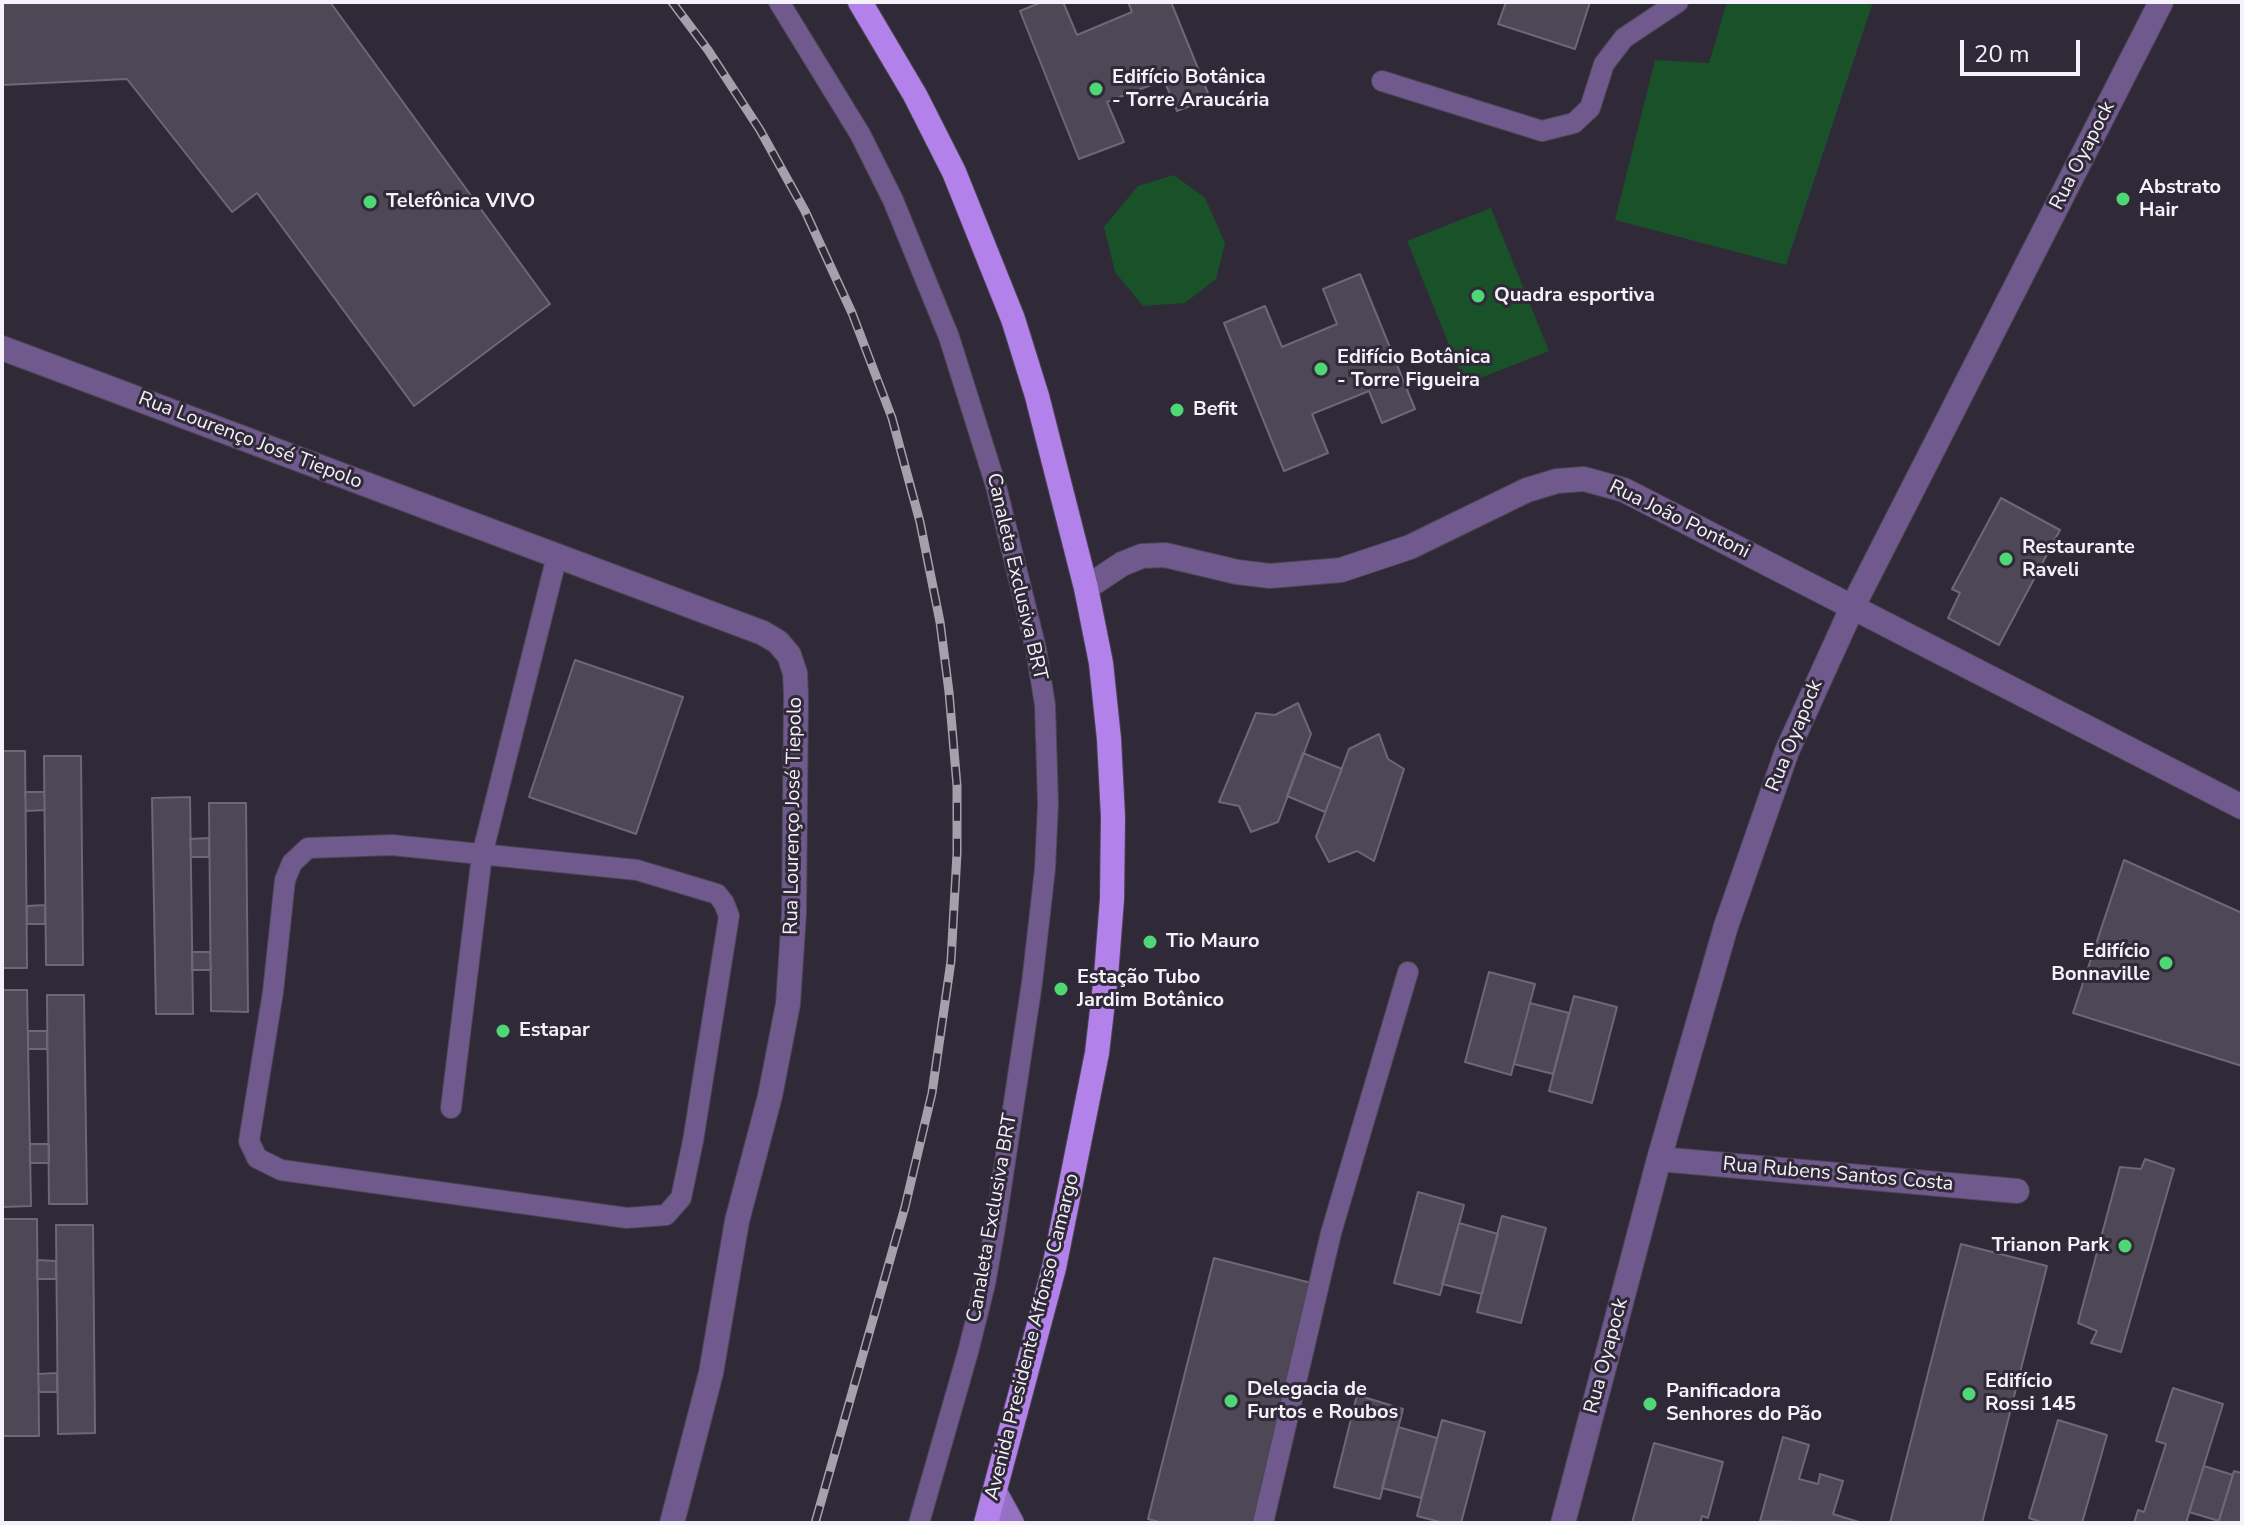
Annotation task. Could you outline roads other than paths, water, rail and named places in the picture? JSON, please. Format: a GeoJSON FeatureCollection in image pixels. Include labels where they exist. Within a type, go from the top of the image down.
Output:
{"type":"FeatureCollection","features":[{"type":"Feature","properties":{"kind":"main road","name":"Avenida Presidente Affonso Camargo"},"geometry":{"type":"LineString","coordinates":[[860,2],[915,95],[954,172],[1013,319],[1037,396],[1086,588],[1101,663],[1109,739],[1113,817],[1112,899],[1097,1053],[1057,1253],[986,1523]]}},
{"type":"Feature","properties":{"kind":"main road"},"geometry":{"type":"LineString","coordinates":[[995,1492],[1012,1523]]}},
{"type":"Feature","properties":{"kind":"street","name":"Rua Oyapock"},"geometry":{"type":"LineString","coordinates":[[1563,1523],[1659,1159],[1726,926],[1787,751],[1852,608],[2161,2]]}},
{"type":"Feature","properties":{"kind":"street","name":"Rua Lourenço José Tiepolo"},"geometry":{"type":"LineString","coordinates":[[2,348],[763,633],[778,642],[789,655],[795,673],[794,913],[788,1004],[770,1096],[737,1221],[711,1373],[672,1523]]}},
{"type":"Feature","properties":{"kind":"street","name":"Rua João Pontoni"},"geometry":{"type":"LineString","coordinates":[[1086,588],[1122,564],[1142,556],[1165,555],[1237,572],[1270,576],[1341,570],[1410,547],[1527,490],[1557,481],[1584,479],[1624,490],[2242,807]]}},
{"type":"Feature","properties":{"kind":"street","name":"Rua Rubens Santos Costa"},"geometry":{"type":"LineString","coordinates":[[1659,1159],[2017,1191]]}},
{"type":"Feature","properties":{"kind":"lane","name":"Canaleta Exclusiva BRT"},"geometry":{"type":"LineString","coordinates":[[779,2],[860,134],[893,200],[944,324],[970,398],[1003,513],[1033,636],[1045,705],[1048,760],[1045,869],[1032,983],[999,1198],[985,1284],[919,1523]]}},
{"type":"Feature","properties":{"kind":"lane"},"geometry":{"type":"LineString","coordinates":[[1382,81],[1542,131],[1574,123],[1590,108],[1604,64],[1624,38],[1678,2]]}},
{"type":"Feature","properties":{"kind":"lane"},"geometry":{"type":"LineString","coordinates":[[451,1108],[482,855],[557,556]]}},
{"type":"Feature","properties":{"kind":"lane"},"geometry":{"type":"LineString","coordinates":[[392,845],[482,855],[637,870],[717,894],[724,903],[729,916],[693,1141],[681,1198],[666,1215],[627,1218],[281,1170],[257,1158],[249,1141],[273,992],[285,880],[292,863],[308,848],[392,845]]}},
{"type":"Feature","properties":{"kind":"lane"},"geometry":{"type":"LineString","coordinates":[[1263,1523],[1331,1233],[1408,972]]}},
{"type":"Feature","properties":{"kind":"railway"},"geometry":{"type":"LineString","coordinates":[[672,2],[708,50],[760,130],[805,211],[852,313],[892,418],[920,522],[940,622],[949,692],[957,786],[957,853],[951,961],[932,1093],[905,1207],[815,1523]]}},
{"type":"Feature","properties":{"kind":"place","name":"Edifício Botânica - Torre Araucária"},"geometry":{"type":"Point","coordinates":[1096,89]}},
{"type":"Feature","properties":{"kind":"place","name":"Abstrato Hair"},"geometry":{"type":"Point","coordinates":[2123,199]}},
{"type":"Feature","properties":{"kind":"place","name":"Telefônica VIVO"},"geometry":{"type":"Point","coordinates":[370,202]}},
{"type":"Feature","properties":{"kind":"place","name":"Quadra esportiva"},"geometry":{"type":"Point","coordinates":[1478,296]}},
{"type":"Feature","properties":{"kind":"place","name":"Edifício Botânica - Torre Figueira"},"geometry":{"type":"Point","coordinates":[1321,369]}},
{"type":"Feature","properties":{"kind":"place","name":"Befit"},"geometry":{"type":"Point","coordinates":[1177,410]}},
{"type":"Feature","properties":{"kind":"place","name":"Restaurante Raveli"},"geometry":{"type":"Point","coordinates":[2006,559]}},
{"type":"Feature","properties":{"kind":"place","name":"Tio Mauro"},"geometry":{"type":"Point","coordinates":[1150,942]}},
{"type":"Feature","properties":{"kind":"place","name":"Edifício Bonnaville"},"geometry":{"type":"Point","coordinates":[2166,963]}},
{"type":"Feature","properties":{"kind":"place","name":"Estação Tubo Jardim Botânico"},"geometry":{"type":"Point","coordinates":[1061,989]}},
{"type":"Feature","properties":{"kind":"place","name":"Estapar"},"geometry":{"type":"Point","coordinates":[503,1031]}},
{"type":"Feature","properties":{"kind":"place","name":"Trianon Park"},"geometry":{"type":"Point","coordinates":[2125,1246]}},
{"type":"Feature","properties":{"kind":"place","name":"Edifício Rossi 145"},"geometry":{"type":"Point","coordinates":[1969,1394]}},
{"type":"Feature","properties":{"kind":"place","name":"Delegacia de Furtos e Roubos"},"geometry":{"type":"Point","coordinates":[1231,1401]}},
{"type":"Feature","properties":{"kind":"place","name":"Panificadora Senhores do Pão"},"geometry":{"type":"Point","coordinates":[1650,1404]}}]}
